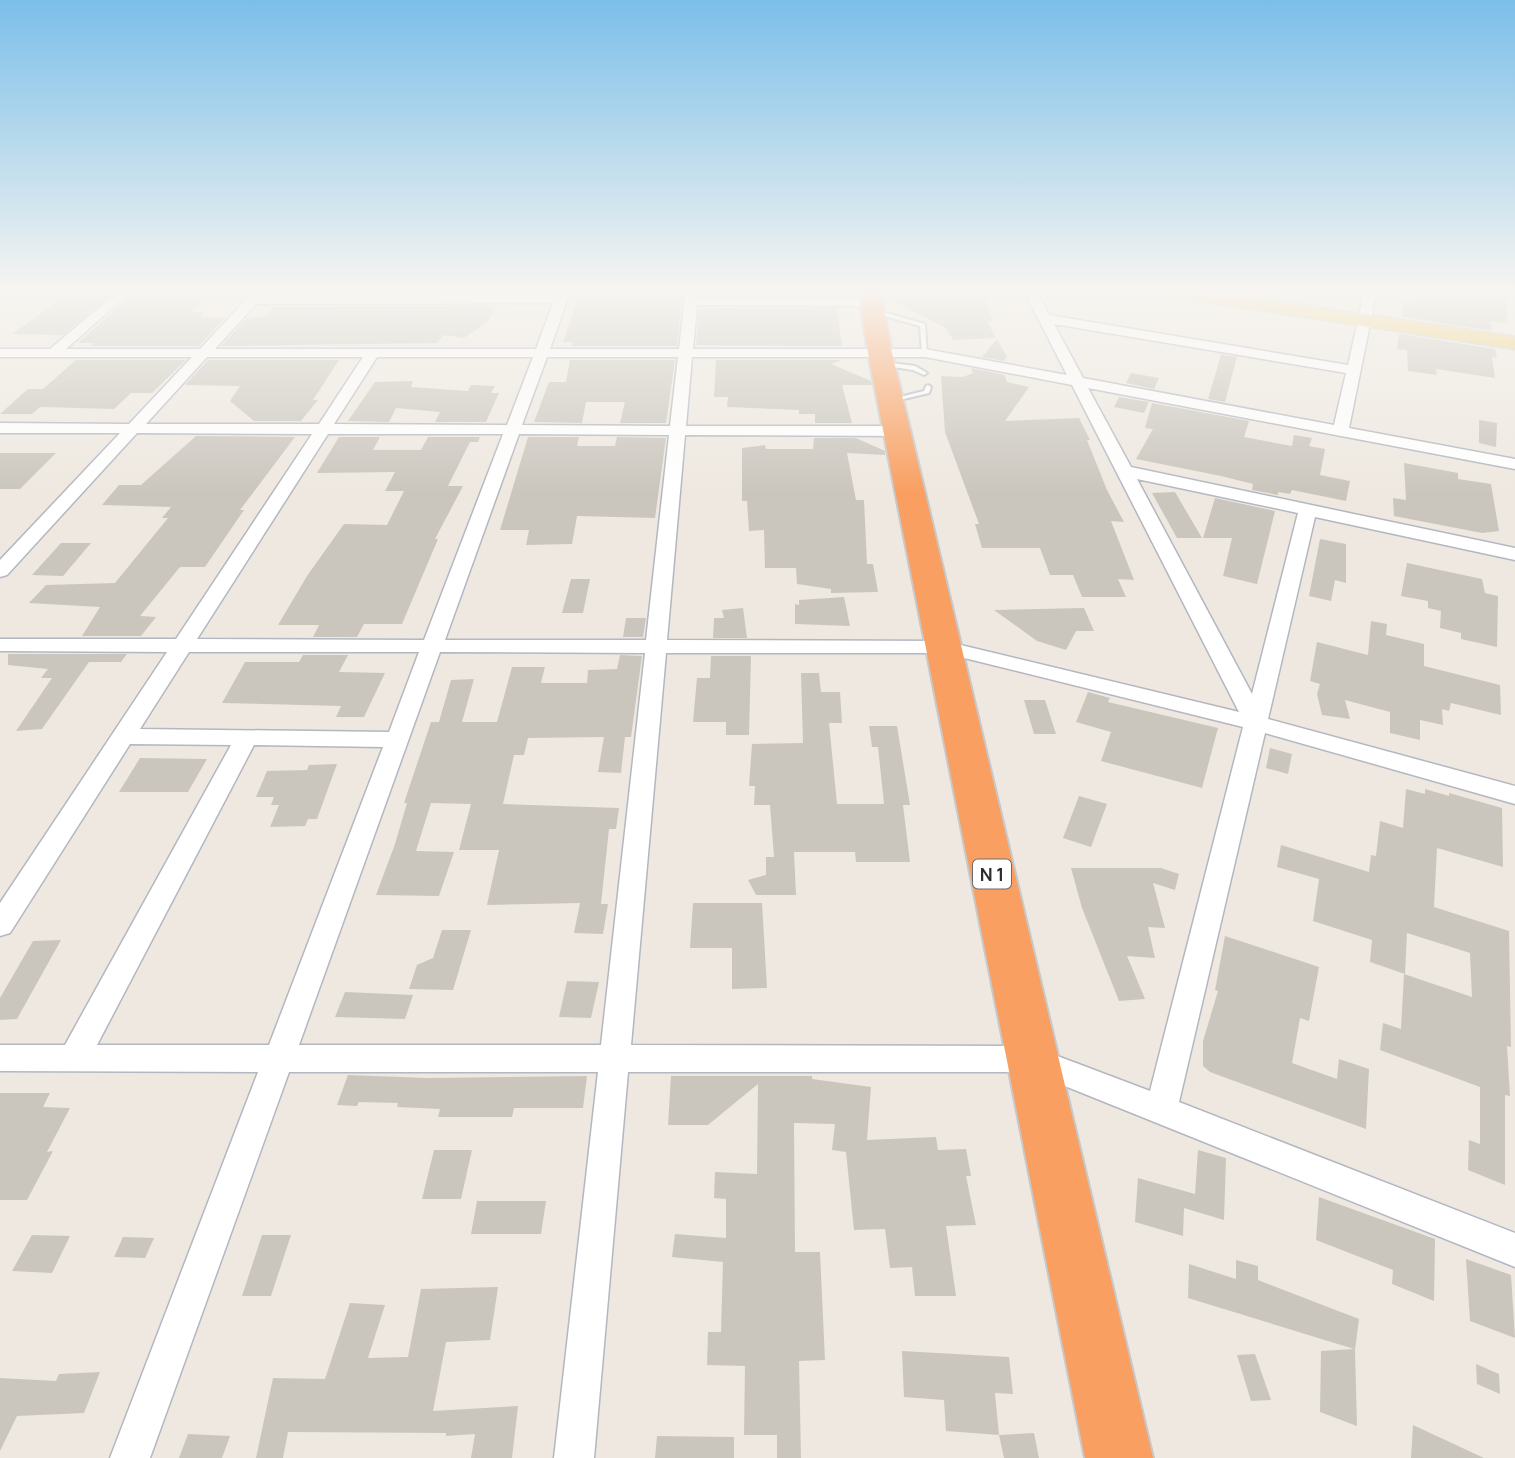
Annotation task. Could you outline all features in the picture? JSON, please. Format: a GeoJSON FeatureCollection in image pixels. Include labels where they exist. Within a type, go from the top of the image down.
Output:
{"type":"FeatureCollection","features":[{"type":"Feature","properties":{"kind":"highway","name":"N 1"},"geometry":{"type":"LineString","coordinates":[[891,357],[901,385],[944,647],[1119,1458]]}},
{"type":"Feature","properties":{"kind":"street"},"geometry":{"type":"LineString","coordinates":[[0,571],[199,357]]}},
{"type":"Feature","properties":{"kind":"street"},"geometry":{"type":"LineString","coordinates":[[0,925],[370,357]]}},
{"type":"Feature","properties":{"kind":"street"},"geometry":{"type":"LineString","coordinates":[[130,1458],[540,357]]}},
{"type":"Feature","properties":{"kind":"street"},"geometry":{"type":"LineString","coordinates":[[574,1458],[685,357]]}},
{"type":"Feature","properties":{"kind":"street"},"geometry":{"type":"LineString","coordinates":[[712,357],[901,385]]}},
{"type":"Feature","properties":{"kind":"street"},"geometry":{"type":"LineString","coordinates":[[0,428],[678,430],[901,385],[922,357]]}},
{"type":"Feature","properties":{"kind":"street"},"geometry":{"type":"LineString","coordinates":[[945,357],[1515,464]]}},
{"type":"Feature","properties":{"kind":"street"},"geometry":{"type":"LineString","coordinates":[[1063,357],[1256,723]]}},
{"type":"Feature","properties":{"kind":"street"},"geometry":{"type":"LineString","coordinates":[[1276,357],[1354,370]]}},
{"type":"Feature","properties":{"kind":"street"},"geometry":{"type":"LineString","coordinates":[[1341,431],[1357,357]]}},
{"type":"Feature","properties":{"kind":"street"},"geometry":{"type":"LineString","coordinates":[[1124,471],[1515,554]]}},
{"type":"Feature","properties":{"kind":"street"},"geometry":{"type":"LineString","coordinates":[[1161,1110],[1308,510]]}},
{"type":"Feature","properties":{"kind":"street"},"geometry":{"type":"LineString","coordinates":[[0,645],[944,647],[1256,723],[1515,796]]}},
{"type":"Feature","properties":{"kind":"street"},"geometry":{"type":"LineString","coordinates":[[124,736],[397,740]]}},
{"type":"Feature","properties":{"kind":"street"},"geometry":{"type":"LineString","coordinates":[[74,1058],[246,738]]}},
{"type":"Feature","properties":{"kind":"street"},"geometry":{"type":"LineString","coordinates":[[0,1058],[1031,1059],[1515,1250]]}},
{"type":"Feature","properties":{"kind":"building"},"geometry":{"type":"Polygon","coordinates":[[[982,357],[1007,357],[1004,361],[982,357]]]}},
{"type":"Feature","properties":{"kind":"building"},"geometry":{"type":"Polygon","coordinates":[[[1220,357],[1237,357],[1225,402],[1208,399],[1220,357]]]}},
{"type":"Feature","properties":{"kind":"building"},"geometry":{"type":"Polygon","coordinates":[[[1407,357],[1492,357],[1495,378],[1436,369],[1437,375],[1408,371],[1407,357]]]}},
{"type":"Feature","properties":{"kind":"building"},"geometry":{"type":"Polygon","coordinates":[[[76,360],[186,360],[152,393],[131,393],[114,409],[40,407],[32,414],[0,414],[28,389],[43,389],[76,360]]]}},
{"type":"Feature","properties":{"kind":"building"},"geometry":{"type":"Polygon","coordinates":[[[208,360],[339,360],[313,400],[318,400],[301,421],[254,421],[230,401],[240,386],[185,385],[208,360]]]}},
{"type":"Feature","properties":{"kind":"building"},"geometry":{"type":"Polygon","coordinates":[[[570,360],[675,360],[666,423],[620,423],[625,402],[586,402],[582,423],[534,422],[549,382],[566,382],[570,360]]]}},
{"type":"Feature","properties":{"kind":"building"},"geometry":{"type":"Polygon","coordinates":[[[716,360],[842,360],[831,364],[871,381],[872,385],[842,385],[852,423],[815,423],[815,414],[799,414],[799,410],[727,407],[728,397],[714,397],[716,360]]]}},
{"type":"Feature","properties":{"kind":"building"},"geometry":{"type":"Polygon","coordinates":[[[971,368],[1005,375],[1007,382],[1029,387],[1005,421],[1079,418],[1090,440],[1087,440],[1107,490],[1124,522],[1111,521],[1134,580],[1118,579],[1126,597],[1082,597],[1073,575],[1050,575],[1040,548],[982,548],[975,524],[979,524],[945,432],[941,376],[963,377],[973,373],[971,368]]]}},
{"type":"Feature","properties":{"kind":"building"},"geometry":{"type":"Polygon","coordinates":[[[1131,373],[1159,378],[1154,389],[1126,383],[1131,373]]]}},
{"type":"Feature","properties":{"kind":"building"},"geometry":{"type":"Polygon","coordinates":[[[413,381],[411,387],[468,391],[471,385],[495,386],[491,393],[499,393],[486,422],[435,422],[440,412],[396,408],[389,422],[348,421],[375,382],[413,381]]]}},
{"type":"Feature","properties":{"kind":"building"},"geometry":{"type":"Polygon","coordinates":[[[1119,397],[1149,402],[1144,413],[1114,407],[1119,397]]]}},
{"type":"Feature","properties":{"kind":"building"},"geometry":{"type":"Polygon","coordinates":[[[1152,403],[1249,421],[1244,437],[1292,446],[1294,435],[1312,438],[1309,446],[1325,449],[1320,475],[1350,481],[1346,501],[1292,490],[1290,494],[1278,492],[1278,495],[1252,490],[1253,484],[1136,459],[1153,429],[1145,428],[1152,403]]]}},
{"type":"Feature","properties":{"kind":"building"},"geometry":{"type":"Polygon","coordinates":[[[1479,420],[1497,423],[1496,447],[1479,443],[1479,420]]]}},
{"type":"Feature","properties":{"kind":"building"},"geometry":{"type":"Polygon","coordinates":[[[196,436],[295,437],[240,510],[244,510],[205,567],[180,567],[140,616],[156,617],[141,636],[82,636],[100,607],[29,603],[46,585],[115,583],[168,518],[162,518],[171,507],[102,505],[119,485],[141,485],[196,436]]]}},
{"type":"Feature","properties":{"kind":"building"},"geometry":{"type":"Polygon","coordinates":[[[339,437],[380,437],[373,450],[421,450],[428,437],[480,437],[478,442],[470,442],[448,486],[463,486],[435,539],[438,539],[402,624],[364,624],[357,637],[313,637],[319,625],[278,625],[307,576],[344,524],[387,525],[404,491],[385,491],[395,472],[317,473],[339,437]]]}},
{"type":"Feature","properties":{"kind":"building"},"geometry":{"type":"Polygon","coordinates":[[[528,437],[579,437],[577,446],[615,446],[617,437],[666,438],[655,518],[577,516],[572,544],[526,545],[529,530],[500,530],[528,437]]]}},
{"type":"Feature","properties":{"kind":"building"},"geometry":{"type":"Polygon","coordinates":[[[814,438],[856,438],[885,451],[885,455],[847,453],[856,500],[864,500],[867,564],[873,564],[878,592],[831,593],[831,589],[797,584],[796,568],[765,568],[764,530],[749,531],[747,501],[742,501],[742,448],[765,445],[766,449],[813,449],[814,438]]]}},
{"type":"Feature","properties":{"kind":"building"},"geometry":{"type":"Polygon","coordinates":[[[0,453],[56,453],[20,489],[0,489],[0,453]]]}},
{"type":"Feature","properties":{"kind":"building"},"geometry":{"type":"Polygon","coordinates":[[[1404,463],[1458,473],[1458,479],[1491,484],[1499,531],[1482,533],[1394,516],[1393,498],[1406,500],[1404,463]]]}},
{"type":"Feature","properties":{"kind":"building"},"geometry":{"type":"Polygon","coordinates":[[[1175,492],[1202,538],[1177,538],[1152,493],[1175,492]]]}},
{"type":"Feature","properties":{"kind":"building"},"geometry":{"type":"Polygon","coordinates":[[[1215,498],[1275,511],[1257,584],[1223,576],[1232,538],[1203,538],[1215,498]]]}},
{"type":"Feature","properties":{"kind":"building"},"geometry":{"type":"Polygon","coordinates":[[[1320,539],[1346,544],[1346,583],[1335,580],[1331,601],[1309,596],[1320,539]]]}},
{"type":"Feature","properties":{"kind":"building"},"geometry":{"type":"Polygon","coordinates":[[[61,543],[91,543],[63,576],[32,575],[61,543]]]}},
{"type":"Feature","properties":{"kind":"building"},"geometry":{"type":"Polygon","coordinates":[[[1407,563],[1482,579],[1485,593],[1498,596],[1497,647],[1461,639],[1461,633],[1440,628],[1441,611],[1428,608],[1428,601],[1401,596],[1407,563]]]}},
{"type":"Feature","properties":{"kind":"building"},"geometry":{"type":"Polygon","coordinates":[[[571,579],[590,579],[583,613],[562,613],[571,579]]]}},
{"type":"Feature","properties":{"kind":"building"},"geometry":{"type":"Polygon","coordinates":[[[844,597],[850,626],[795,624],[795,604],[799,605],[799,600],[844,597]]]}},
{"type":"Feature","properties":{"kind":"building"},"geometry":{"type":"Polygon","coordinates":[[[743,608],[747,638],[713,638],[714,618],[724,618],[722,610],[743,608]]]}},
{"type":"Feature","properties":{"kind":"building"},"geometry":{"type":"Polygon","coordinates":[[[1084,608],[1094,631],[1076,631],[1066,650],[1037,641],[994,610],[1084,608]]]}},
{"type":"Feature","properties":{"kind":"building"},"geometry":{"type":"Polygon","coordinates":[[[626,618],[646,618],[643,637],[623,637],[626,618]]]}},
{"type":"Feature","properties":{"kind":"building"},"geometry":{"type":"Polygon","coordinates":[[[1371,621],[1387,624],[1386,635],[1424,644],[1424,666],[1500,685],[1501,715],[1451,703],[1449,711],[1442,709],[1443,725],[1420,720],[1420,740],[1390,733],[1390,712],[1345,700],[1350,719],[1322,715],[1317,694],[1320,684],[1310,681],[1317,642],[1368,655],[1371,621]]]}},
{"type":"Feature","properties":{"kind":"building"},"geometry":{"type":"Polygon","coordinates":[[[8,654],[127,654],[121,662],[89,662],[42,729],[16,731],[52,678],[41,678],[48,669],[8,665],[8,654]]]}},
{"type":"Feature","properties":{"kind":"building"},"geometry":{"type":"Polygon","coordinates":[[[303,655],[348,655],[339,672],[385,673],[364,717],[336,717],[341,706],[222,703],[245,662],[299,662],[303,655]]]}},
{"type":"Feature","properties":{"kind":"building"},"geometry":{"type":"Polygon","coordinates":[[[620,655],[642,656],[631,737],[625,737],[621,773],[598,772],[604,737],[528,738],[524,755],[514,755],[503,804],[619,808],[616,829],[609,829],[601,904],[608,904],[603,934],[574,933],[580,903],[487,905],[499,850],[459,850],[471,804],[431,803],[416,851],[454,852],[439,896],[376,895],[395,844],[407,803],[404,803],[431,722],[439,722],[451,680],[474,679],[462,722],[497,722],[512,667],[545,667],[541,683],[587,683],[588,670],[617,669],[620,655]]]}},
{"type":"Feature","properties":{"kind":"building"},"geometry":{"type":"Polygon","coordinates":[[[711,656],[751,656],[749,735],[726,735],[726,722],[693,722],[697,678],[710,678],[711,656]]]}},
{"type":"Feature","properties":{"kind":"building"},"geometry":{"type":"Polygon","coordinates":[[[801,673],[819,673],[821,692],[840,692],[842,723],[829,723],[837,804],[884,804],[878,747],[872,747],[869,726],[897,726],[910,805],[903,805],[910,862],[856,862],[855,852],[794,852],[796,895],[756,895],[748,880],[766,875],[766,857],[774,857],[770,805],[754,805],[755,786],[749,786],[752,744],[803,743],[801,673]]]}},
{"type":"Feature","properties":{"kind":"building"},"geometry":{"type":"Polygon","coordinates":[[[1088,692],[1110,698],[1108,702],[1218,728],[1202,788],[1101,761],[1111,732],[1076,722],[1088,692]]]}},
{"type":"Feature","properties":{"kind":"building"},"geometry":{"type":"Polygon","coordinates":[[[1024,700],[1045,700],[1056,734],[1034,734],[1024,700]]]}},
{"type":"Feature","properties":{"kind":"building"},"geometry":{"type":"Polygon","coordinates":[[[1270,748],[1292,754],[1288,774],[1266,768],[1270,748]]]}},
{"type":"Feature","properties":{"kind":"building"},"geometry":{"type":"Polygon","coordinates":[[[140,758],[207,759],[188,792],[119,792],[140,758]]]}},
{"type":"Feature","properties":{"kind":"building"},"geometry":{"type":"Polygon","coordinates":[[[337,764],[317,819],[308,819],[305,826],[270,827],[279,805],[271,805],[274,797],[256,797],[267,771],[307,770],[309,765],[337,764]]]}},
{"type":"Feature","properties":{"kind":"building"},"geometry":{"type":"Polygon","coordinates":[[[1406,789],[1425,794],[1425,789],[1449,796],[1449,793],[1502,808],[1503,867],[1437,848],[1434,907],[1509,931],[1511,1047],[1507,1046],[1510,1096],[1505,1095],[1505,1185],[1468,1170],[1469,1140],[1480,1144],[1480,1087],[1380,1050],[1383,1023],[1401,1029],[1404,974],[1472,997],[1470,953],[1407,933],[1405,974],[1370,962],[1372,940],[1313,921],[1319,879],[1277,867],[1281,845],[1369,872],[1371,855],[1376,856],[1380,821],[1403,828],[1406,789]]]}},
{"type":"Feature","properties":{"kind":"building"},"geometry":{"type":"Polygon","coordinates":[[[1079,796],[1107,804],[1091,847],[1063,838],[1079,796]]]}},
{"type":"Feature","properties":{"kind":"building"},"geometry":{"type":"Polygon","coordinates":[[[1071,868],[1161,868],[1179,874],[1175,890],[1153,883],[1165,928],[1148,927],[1155,958],[1127,956],[1145,999],[1119,1001],[1082,908],[1071,868]]]}},
{"type":"Feature","properties":{"kind":"building"},"geometry":{"type":"Polygon","coordinates":[[[693,903],[762,903],[767,988],[732,989],[732,948],[690,948],[693,903]]]}},
{"type":"Feature","properties":{"kind":"building"},"geometry":{"type":"Polygon","coordinates":[[[442,930],[471,930],[453,990],[409,989],[417,965],[433,958],[442,930]]]}},
{"type":"Feature","properties":{"kind":"building"},"geometry":{"type":"Polygon","coordinates":[[[1225,936],[1319,967],[1309,1021],[1300,1018],[1292,1063],[1337,1079],[1339,1059],[1369,1069],[1366,1129],[1210,1072],[1203,1066],[1203,1041],[1218,991],[1215,990],[1225,936]]]}},
{"type":"Feature","properties":{"kind":"building"},"geometry":{"type":"Polygon","coordinates":[[[61,940],[17,1019],[0,1020],[0,998],[33,941],[61,940]]]}},
{"type":"Feature","properties":{"kind":"building"},"geometry":{"type":"Polygon","coordinates":[[[567,981],[599,982],[591,1018],[559,1017],[567,981]]]}},
{"type":"Feature","properties":{"kind":"building"},"geometry":{"type":"Polygon","coordinates":[[[345,992],[413,995],[405,1019],[335,1017],[345,992]]]}},
{"type":"Feature","properties":{"kind":"building"},"geometry":{"type":"Polygon","coordinates":[[[348,1075],[428,1078],[587,1076],[583,1108],[514,1108],[512,1117],[438,1117],[440,1109],[397,1107],[398,1103],[359,1102],[357,1106],[337,1105],[348,1075]]]}},
{"type":"Feature","properties":{"kind":"building"},"geometry":{"type":"Polygon","coordinates":[[[671,1076],[812,1076],[812,1079],[871,1087],[867,1140],[936,1137],[938,1150],[966,1149],[971,1176],[966,1176],[976,1225],[946,1226],[956,1296],[915,1296],[912,1267],[890,1268],[885,1229],[854,1230],[846,1152],[832,1150],[835,1124],[794,1123],[795,1252],[820,1252],[825,1360],[799,1361],[801,1458],[777,1458],[777,1435],[744,1435],[745,1366],[707,1365],[708,1332],[721,1332],[723,1262],[672,1257],[675,1234],[726,1238],[726,1199],[714,1198],[715,1172],[757,1174],[758,1084],[708,1125],[668,1125],[671,1076]]]}},
{"type":"Feature","properties":{"kind":"building"},"geometry":{"type":"Polygon","coordinates":[[[0,1093],[50,1093],[43,1107],[70,1108],[47,1152],[53,1151],[27,1200],[0,1200],[0,1093]]]}},
{"type":"Feature","properties":{"kind":"building"},"geometry":{"type":"Polygon","coordinates":[[[434,1150],[472,1150],[461,1199],[422,1199],[434,1150]]]}},
{"type":"Feature","properties":{"kind":"building"},"geometry":{"type":"Polygon","coordinates":[[[1198,1150],[1226,1158],[1224,1220],[1184,1208],[1183,1236],[1135,1222],[1138,1178],[1195,1194],[1198,1150]]]}},
{"type":"Feature","properties":{"kind":"building"},"geometry":{"type":"Polygon","coordinates":[[[1319,1197],[1435,1239],[1434,1301],[1392,1284],[1393,1270],[1316,1240],[1319,1197]]]}},
{"type":"Feature","properties":{"kind":"building"},"geometry":{"type":"Polygon","coordinates":[[[477,1201],[546,1201],[541,1234],[471,1234],[477,1201]]]}},
{"type":"Feature","properties":{"kind":"building"},"geometry":{"type":"Polygon","coordinates":[[[32,1235],[70,1236],[52,1273],[12,1271],[32,1235]]]}},
{"type":"Feature","properties":{"kind":"building"},"geometry":{"type":"Polygon","coordinates":[[[262,1235],[291,1235],[271,1296],[242,1296],[262,1235]]]}},
{"type":"Feature","properties":{"kind":"building"},"geometry":{"type":"Polygon","coordinates":[[[123,1237],[154,1238],[145,1258],[114,1257],[123,1237]]]}},
{"type":"Feature","properties":{"kind":"building"},"geometry":{"type":"Polygon","coordinates":[[[1466,1259],[1511,1275],[1515,1338],[1470,1321],[1466,1259]]]}},
{"type":"Feature","properties":{"kind":"building"},"geometry":{"type":"Polygon","coordinates":[[[1236,1260],[1258,1266],[1258,1280],[1359,1319],[1355,1350],[1357,1426],[1320,1412],[1321,1351],[1354,1349],[1188,1298],[1189,1264],[1236,1279],[1236,1260]]]}},
{"type":"Feature","properties":{"kind":"building"},"geometry":{"type":"Polygon","coordinates":[[[498,1287],[490,1340],[446,1342],[433,1411],[518,1406],[512,1458],[471,1458],[475,1434],[446,1436],[446,1433],[288,1432],[283,1458],[256,1458],[273,1378],[325,1379],[350,1303],[385,1305],[368,1358],[408,1357],[421,1289],[498,1287]]]}},
{"type":"Feature","properties":{"kind":"building"},"geometry":{"type":"Polygon","coordinates":[[[902,1351],[1009,1357],[1013,1394],[995,1393],[999,1435],[946,1431],[944,1400],[904,1397],[902,1351]]]}},
{"type":"Feature","properties":{"kind":"building"},"geometry":{"type":"Polygon","coordinates":[[[1255,1354],[1271,1400],[1251,1401],[1237,1355],[1255,1354]]]}},
{"type":"Feature","properties":{"kind":"building"},"geometry":{"type":"Polygon","coordinates":[[[1476,1364],[1499,1374],[1500,1394],[1477,1384],[1476,1364]]]}},
{"type":"Feature","properties":{"kind":"building"},"geometry":{"type":"Polygon","coordinates":[[[100,1372],[84,1413],[17,1416],[0,1451],[0,1378],[56,1381],[59,1374],[100,1372]]]}},
{"type":"Feature","properties":{"kind":"building"},"geometry":{"type":"Polygon","coordinates":[[[1413,1425],[1484,1458],[1411,1458],[1413,1425]]]}},
{"type":"Feature","properties":{"kind":"building"},"geometry":{"type":"Polygon","coordinates":[[[1034,1433],[1039,1458],[1004,1458],[999,1435],[1034,1433]]]}},
{"type":"Feature","properties":{"kind":"building"},"geometry":{"type":"Polygon","coordinates":[[[188,1434],[230,1436],[222,1458],[179,1458],[188,1434]]]}},
{"type":"Feature","properties":{"kind":"building"},"geometry":{"type":"Polygon","coordinates":[[[657,1436],[734,1437],[734,1458],[655,1458],[657,1436]]]}}]}
